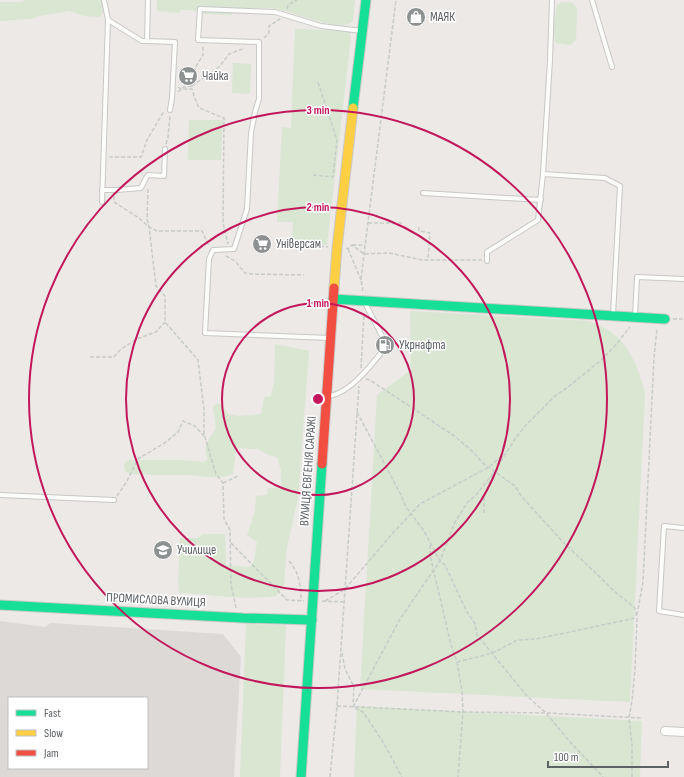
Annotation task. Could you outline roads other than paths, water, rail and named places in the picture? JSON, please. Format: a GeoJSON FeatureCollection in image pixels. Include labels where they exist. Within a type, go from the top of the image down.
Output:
{"type":"FeatureCollection","features":[{"type":"Feature","properties":{"kind":"main road","name":"ВУЛИЦЯ ЄВГЕНІЯ САРАЖІ"},"geometry":{"type":"LineString","coordinates":[[301,777],[333,299],[338,242],[366,0]]}},
{"type":"Feature","properties":{"kind":"main road"},"geometry":{"type":"LineString","coordinates":[[333,299],[662,319]]}},
{"type":"Feature","properties":{"kind":"main road","name":"ПРОМИСЛОВА ВУЛИЦЯ"},"geometry":{"type":"LineString","coordinates":[[0,605],[238,618],[312,620]]}},
{"type":"Feature","properties":{"kind":"street"},"geometry":{"type":"LineString","coordinates":[[665,731],[684,732]]}},
{"type":"Feature","properties":{"kind":"lane"},"geometry":{"type":"LineString","coordinates":[[102,202],[108,20],[104,0]]}},
{"type":"Feature","properties":{"kind":"lane"},"geometry":{"type":"LineString","coordinates":[[146,41],[148,0]]}},
{"type":"Feature","properties":{"kind":"lane"},"geometry":{"type":"LineString","coordinates":[[487,261],[487,252],[538,220],[543,174],[552,0]]}},
{"type":"Feature","properties":{"kind":"lane"},"geometry":{"type":"LineString","coordinates":[[592,0],[612,67]]}},
{"type":"Feature","properties":{"kind":"lane"},"geometry":{"type":"LineString","coordinates":[[330,338],[205,334],[209,259],[213,250],[234,249],[247,209],[251,133],[259,99],[259,42],[198,40],[200,9],[275,12],[321,26],[362,31]]}},
{"type":"Feature","properties":{"kind":"lane"},"geometry":{"type":"LineString","coordinates":[[108,20],[142,41],[175,42],[170,110]]}},
{"type":"Feature","properties":{"kind":"lane"},"geometry":{"type":"LineString","coordinates":[[102,190],[141,188],[148,175],[164,176],[165,149]]}},
{"type":"Feature","properties":{"kind":"lane"},"geometry":{"type":"LineString","coordinates":[[543,174],[605,178],[620,186],[613,316]]}},
{"type":"Feature","properties":{"kind":"lane"},"geometry":{"type":"LineString","coordinates":[[423,193],[541,200]]}},
{"type":"Feature","properties":{"kind":"lane"},"geometry":{"type":"LineString","coordinates":[[636,317],[637,277],[684,279]]}},
{"type":"Feature","properties":{"kind":"lane"},"geometry":{"type":"LineString","coordinates":[[365,301],[382,336]]}},
{"type":"Feature","properties":{"kind":"lane"},"geometry":{"type":"LineString","coordinates":[[326,396],[334,396],[360,378],[382,353]]}},
{"type":"Feature","properties":{"kind":"lane"},"geometry":{"type":"LineString","coordinates":[[0,495],[114,500]]}},
{"type":"Feature","properties":{"kind":"lane"},"geometry":{"type":"LineString","coordinates":[[684,528],[664,526],[659,611],[684,615]]}},
{"type":"Feature","properties":{"kind":"place","name":"МАЯК"},"geometry":{"type":"Point","coordinates":[416,17]}},
{"type":"Feature","properties":{"kind":"place","name":"Чайка"},"geometry":{"type":"Point","coordinates":[188,76]}},
{"type":"Feature","properties":{"kind":"place","name":"Універсам"},"geometry":{"type":"Point","coordinates":[262,244]}},
{"type":"Feature","properties":{"kind":"place","name":"Укрнафта"},"geometry":{"type":"Point","coordinates":[385,345]}},
{"type":"Feature","properties":{"kind":"place","name":"Училище"},"geometry":{"type":"Point","coordinates":[163,550]}}]}
